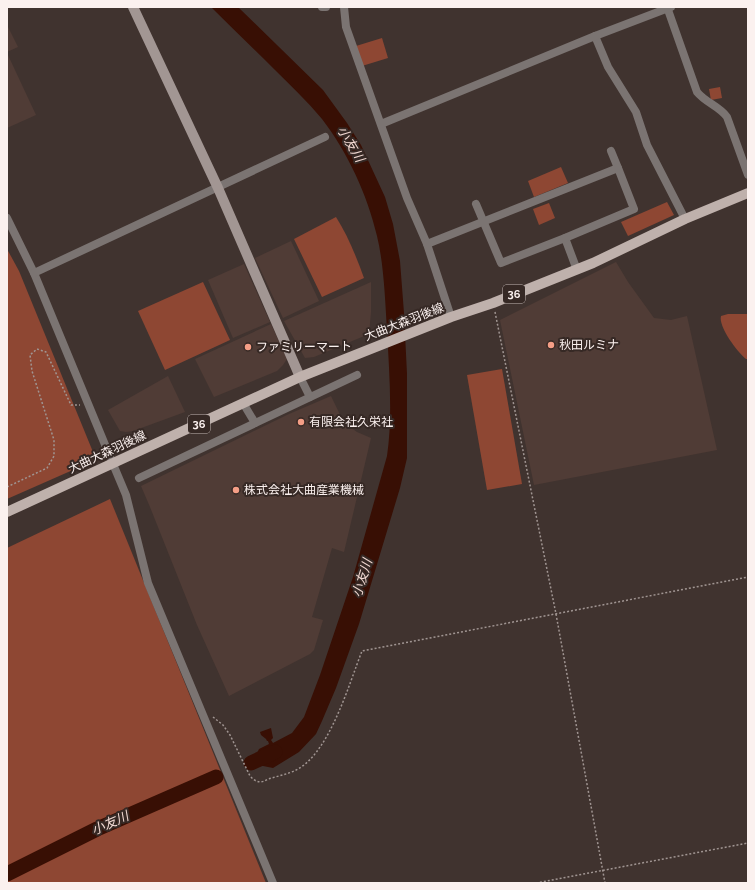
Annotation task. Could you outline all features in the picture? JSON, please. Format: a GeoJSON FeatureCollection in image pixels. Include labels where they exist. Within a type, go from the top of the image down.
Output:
{"type":"FeatureCollection","features":[{"type":"Feature","properties":{"kind":"main road","name":"大曲大森羽後線"},"geometry":{"type":"LineString","coordinates":[[7,512],[99,471],[300,377],[451,317],[493,303],[577,270],[685,219],[748,193]]}},
{"type":"Feature","properties":{"kind":"street"},"geometry":{"type":"LineString","coordinates":[[133,7],[218,188],[310,397]]}},
{"type":"Feature","properties":{"kind":"street"},"geometry":{"type":"LineString","coordinates":[[344,7],[346,27],[406,198],[427,244],[451,317]]}},
{"type":"Feature","properties":{"kind":"street"},"geometry":{"type":"LineString","coordinates":[[381,124],[668,7],[696,92],[703,99],[723,111],[727,117],[748,175]]}},
{"type":"Feature","properties":{"kind":"street"},"geometry":{"type":"LineString","coordinates":[[595,36],[608,67],[636,112],[646,145],[685,219]]}},
{"type":"Feature","properties":{"kind":"street"},"geometry":{"type":"LineString","coordinates":[[34,273],[325,137]]}},
{"type":"Feature","properties":{"kind":"street"},"geometry":{"type":"LineString","coordinates":[[476,204],[501,263],[565,238],[634,209],[611,151]]}},
{"type":"Feature","properties":{"kind":"street"},"geometry":{"type":"LineString","coordinates":[[427,244],[618,168]]}},
{"type":"Feature","properties":{"kind":"street"},"geometry":{"type":"LineString","coordinates":[[7,218],[34,273],[126,495],[148,583],[274,883]]}},
{"type":"Feature","properties":{"kind":"street"},"geometry":{"type":"LineString","coordinates":[[565,238],[577,270]]}},
{"type":"Feature","properties":{"kind":"street"},"geometry":{"type":"LineString","coordinates":[[139,478],[357,375]]}},
{"type":"Feature","properties":{"kind":"street"},"geometry":{"type":"LineString","coordinates":[[244,403],[255,423]]}},
{"type":"Feature","properties":{"kind":"path"},"geometry":{"type":"LineString","coordinates":[[493,303],[556,614],[605,883]]}},
{"type":"Feature","properties":{"kind":"path"},"geometry":{"type":"LineString","coordinates":[[7,487],[47,468],[54,456],[54,440],[32,371],[30,355],[37,349],[46,352],[71,405],[88,406]]}},
{"type":"Feature","properties":{"kind":"path"},"geometry":{"type":"LineString","coordinates":[[200,708],[223,724],[250,776],[254,780],[260,782],[265,781],[298,769],[312,758],[329,732],[344,700],[362,651],[748,577]]}},
{"type":"Feature","properties":{"kind":"path"},"geometry":{"type":"LineString","coordinates":[[536,883],[748,843]]}},
{"type":"Feature","properties":{"kind":"shaded area"},"geometry":{"type":"Polygon","coordinates":[[[7,25],[18,47],[7,52],[7,25]]]}},
{"type":"Feature","properties":{"kind":"shaded area"},"geometry":{"type":"Polygon","coordinates":[[[382,38],[388,58],[362,66],[356,46],[382,38]]]}},
{"type":"Feature","properties":{"kind":"shaded area"},"geometry":{"type":"Polygon","coordinates":[[[7,53],[36,115],[7,128],[7,53]]]}},
{"type":"Feature","properties":{"kind":"shaded area"},"geometry":{"type":"Polygon","coordinates":[[[720,87],[722,98],[711,100],[709,89],[720,87]]]}},
{"type":"Feature","properties":{"kind":"shaded area"},"geometry":{"type":"Polygon","coordinates":[[[561,167],[568,183],[534,197],[528,181],[561,167]]]}},
{"type":"Feature","properties":{"kind":"shaded area"},"geometry":{"type":"Polygon","coordinates":[[[667,202],[674,215],[628,236],[621,222],[667,202]]]}},
{"type":"Feature","properties":{"kind":"shaded area"},"geometry":{"type":"Polygon","coordinates":[[[549,203],[555,218],[539,225],[533,209],[549,203]]]}},
{"type":"Feature","properties":{"kind":"shaded area"},"geometry":{"type":"Polygon","coordinates":[[[336,217],[352,246],[364,278],[322,297],[294,239],[336,217]]]}},
{"type":"Feature","properties":{"kind":"shaded area"},"geometry":{"type":"Polygon","coordinates":[[[291,241],[319,301],[283,318],[255,258],[291,241]]]}},
{"type":"Feature","properties":{"kind":"shaded area"},"geometry":{"type":"Polygon","coordinates":[[[7,249],[19,271],[93,452],[91,462],[7,499],[7,249]]]}},
{"type":"Feature","properties":{"kind":"shaded area"},"geometry":{"type":"Polygon","coordinates":[[[616,262],[628,282],[654,318],[671,320],[687,316],[717,450],[534,485],[500,320],[616,262]]]}},
{"type":"Feature","properties":{"kind":"shaded area"},"geometry":{"type":"Polygon","coordinates":[[[244,264],[270,322],[233,338],[208,280],[244,264]]]}},
{"type":"Feature","properties":{"kind":"shaded area"},"geometry":{"type":"Polygon","coordinates":[[[203,282],[230,340],[165,370],[138,311],[203,282]]]}},
{"type":"Feature","properties":{"kind":"shaded area"},"geometry":{"type":"Polygon","coordinates":[[[371,282],[369,334],[314,357],[305,358],[284,321],[371,282]]]}},
{"type":"Feature","properties":{"kind":"shaded area"},"geometry":{"type":"Polygon","coordinates":[[[728,314],[748,314],[748,359],[742,356],[733,345],[722,326],[721,316],[728,314]]]}},
{"type":"Feature","properties":{"kind":"shaded area"},"geometry":{"type":"Polygon","coordinates":[[[271,324],[287,359],[283,365],[277,371],[214,397],[195,359],[271,324]]]}},
{"type":"Feature","properties":{"kind":"shaded area"},"geometry":{"type":"Polygon","coordinates":[[[502,369],[522,484],[487,490],[467,375],[502,369]]]}},
{"type":"Feature","properties":{"kind":"shaded area"},"geometry":{"type":"Polygon","coordinates":[[[168,376],[185,412],[133,431],[120,431],[108,410],[168,376]]]}},
{"type":"Feature","properties":{"kind":"shaded area"},"geometry":{"type":"Polygon","coordinates":[[[331,396],[344,423],[357,432],[371,438],[344,552],[332,548],[312,617],[323,620],[314,650],[310,654],[229,696],[197,625],[141,486],[289,414],[331,396]]]}},
{"type":"Feature","properties":{"kind":"shaded area"},"geometry":{"type":"Polygon","coordinates":[[[110,499],[266,883],[7,883],[7,548],[110,499]]]}},
{"type":"Feature","properties":{"kind":"water"},"geometry":{"type":"Polygon","coordinates":[[[211,7],[238,7],[323,90],[361,145],[385,197],[393,224],[400,261],[407,374],[407,458],[400,488],[359,624],[336,688],[322,721],[316,734],[299,752],[273,768],[258,765],[255,757],[259,749],[269,744],[260,732],[271,728],[273,738],[271,740],[273,743],[292,733],[304,717],[320,675],[353,577],[387,456],[390,425],[390,393],[384,282],[373,220],[356,174],[340,146],[322,119],[310,106],[211,7]]]}},
{"type":"Feature","properties":{"kind":"waterway","name":"小友川"},"geometry":{"type":"LineString","coordinates":[[251,763],[275,752]]}},
{"type":"Feature","properties":{"kind":"waterway","name":"小友川"},"geometry":{"type":"LineString","coordinates":[[7,874],[97,829],[216,777]]}},
{"type":"Feature","properties":{"kind":"place","name":"秋田ルミナ"},"geometry":{"type":"Point","coordinates":[551,345]}},
{"type":"Feature","properties":{"kind":"place","name":"ファミリーマート"},"geometry":{"type":"Point","coordinates":[248,347]}},
{"type":"Feature","properties":{"kind":"place","name":"有限会社久栄社"},"geometry":{"type":"Point","coordinates":[301,422]}},
{"type":"Feature","properties":{"kind":"place","name":"株式会社大曲産業機械"},"geometry":{"type":"Point","coordinates":[236,490]}}]}
